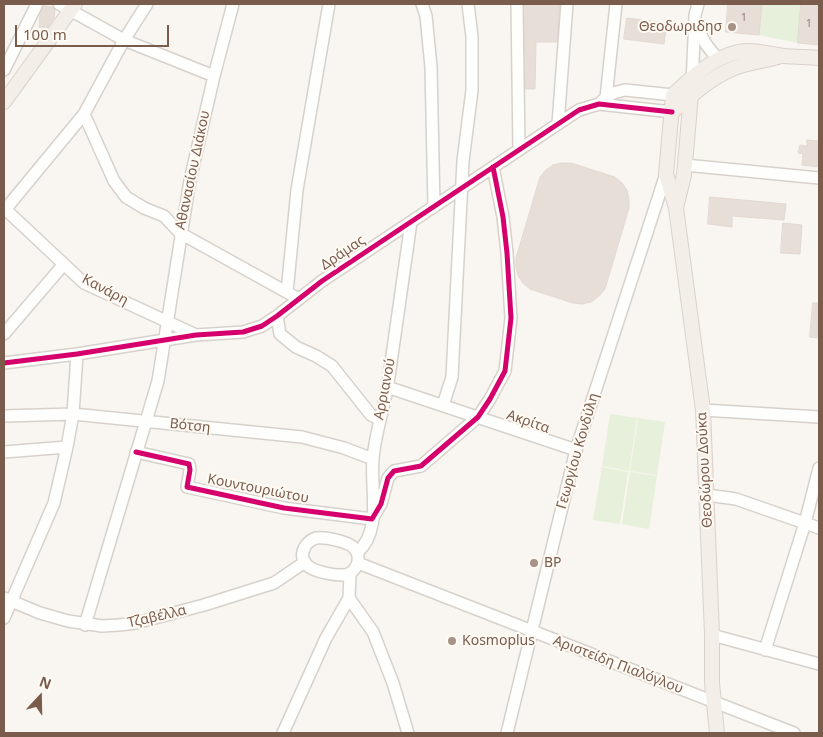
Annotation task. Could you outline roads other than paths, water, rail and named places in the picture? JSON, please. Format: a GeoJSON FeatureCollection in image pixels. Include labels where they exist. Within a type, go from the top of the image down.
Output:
{"type":"FeatureCollection","features":[{"type":"Feature","properties":{"kind":"main road"},"geometry":{"type":"LineString","coordinates":[[4,102],[68,6]]}},
{"type":"Feature","properties":{"kind":"main road"},"geometry":{"type":"LineString","coordinates":[[673,95],[707,66],[738,52],[757,51],[783,56],[819,58]]}},
{"type":"Feature","properties":{"kind":"main road"},"geometry":{"type":"LineString","coordinates":[[672,112],[706,83],[733,68],[783,56]]}},
{"type":"Feature","properties":{"kind":"main road","name":"Θεοδώρου Δούκα"},"geometry":{"type":"LineString","coordinates":[[673,95],[666,174],[676,208],[703,410],[712,635],[712,684],[717,733]]}},
{"type":"Feature","properties":{"kind":"main road","name":"Θεοδώρου Δούκα"},"geometry":{"type":"LineString","coordinates":[[676,208],[685,165],[691,95]]}},
{"type":"Feature","properties":{"kind":"street"},"geometry":{"type":"LineString","coordinates":[[4,70],[37,4]]}},
{"type":"Feature","properties":{"kind":"street"},"geometry":{"type":"LineString","coordinates":[[4,209],[84,114],[124,40],[147,4]]}},
{"type":"Feature","properties":{"kind":"street","name":"Αθανασίου Διάκου"},"geometry":{"type":"LineString","coordinates":[[165,339],[180,233],[190,180],[233,4]]}},
{"type":"Feature","properties":{"kind":"street"},"geometry":{"type":"LineString","coordinates":[[287,292],[298,190],[329,4]]}},
{"type":"Feature","properties":{"kind":"street"},"geometry":{"type":"LineString","coordinates":[[422,4],[426,16],[431,67],[434,207]]}},
{"type":"Feature","properties":{"kind":"street"},"geometry":{"type":"LineString","coordinates":[[443,405],[452,377],[462,161],[472,90],[472,37],[468,4]]}},
{"type":"Feature","properties":{"kind":"street"},"geometry":{"type":"LineString","coordinates":[[517,4],[519,150]]}},
{"type":"Feature","properties":{"kind":"street"},"geometry":{"type":"LineString","coordinates":[[558,124],[567,4]]}},
{"type":"Feature","properties":{"kind":"street"},"geometry":{"type":"LineString","coordinates":[[602,101],[616,4]]}},
{"type":"Feature","properties":{"kind":"street"},"geometry":{"type":"LineString","coordinates":[[68,6],[124,40],[214,76]]}},
{"type":"Feature","properties":{"kind":"street"},"geometry":{"type":"LineString","coordinates":[[696,9],[700,36],[705,45],[719,60]]}},
{"type":"Feature","properties":{"kind":"street"},"geometry":{"type":"LineString","coordinates":[[691,95],[696,9]]}},
{"type":"Feature","properties":{"kind":"street","name":"Δράμας"},"geometry":{"type":"LineString","coordinates":[[4,363],[77,354],[165,339],[253,330],[277,316],[322,281],[579,110],[602,101],[613,93],[625,90],[673,95]]}},
{"type":"Feature","properties":{"kind":"street","name":"Δράμας"},"geometry":{"type":"LineString","coordinates":[[602,101],[672,112]]}},
{"type":"Feature","properties":{"kind":"street"},"geometry":{"type":"LineString","coordinates":[[84,114],[114,181],[126,197],[144,208],[164,216],[180,233],[299,299]]}},
{"type":"Feature","properties":{"kind":"street"},"geometry":{"type":"LineString","coordinates":[[685,165],[819,178]]}},
{"type":"Feature","properties":{"kind":"street"},"geometry":{"type":"LineString","coordinates":[[372,519],[381,504],[388,478],[394,471],[421,466],[478,417],[490,400],[505,371],[511,318],[503,217],[493,167]]}},
{"type":"Feature","properties":{"kind":"street","name":"Γεωργίου Κονδύλη"},"geometry":{"type":"LineString","coordinates":[[507,733],[576,450],[666,174]]}},
{"type":"Feature","properties":{"kind":"street","name":"Κανάρη"},"geometry":{"type":"LineString","coordinates":[[4,209],[84,283],[196,335]]}},
{"type":"Feature","properties":{"kind":"street","name":"Αρριανού"},"geometry":{"type":"LineString","coordinates":[[357,558],[370,536],[373,459],[379,420],[387,387],[411,222]]}},
{"type":"Feature","properties":{"kind":"street"},"geometry":{"type":"LineString","coordinates":[[4,334],[64,264]]}},
{"type":"Feature","properties":{"kind":"street"},"geometry":{"type":"LineString","coordinates":[[277,316],[280,334]]}},
{"type":"Feature","properties":{"kind":"street"},"geometry":{"type":"LineString","coordinates":[[253,330],[261,333],[280,334],[296,347],[332,366],[371,416],[379,420]]}},
{"type":"Feature","properties":{"kind":"street"},"geometry":{"type":"LineString","coordinates":[[85,624],[156,388],[165,339]]}},
{"type":"Feature","properties":{"kind":"street"},"geometry":{"type":"LineString","coordinates":[[4,618],[8,600],[54,503],[73,414],[77,354]]}},
{"type":"Feature","properties":{"kind":"street","name":"Ακρίτα"},"geometry":{"type":"LineString","coordinates":[[387,387],[576,450]]}},
{"type":"Feature","properties":{"kind":"street"},"geometry":{"type":"LineString","coordinates":[[703,410],[819,417]]}},
{"type":"Feature","properties":{"kind":"street","name":"Βότση"},"geometry":{"type":"LineString","coordinates":[[4,416],[73,414],[302,438],[344,448],[373,459]]}},
{"type":"Feature","properties":{"kind":"street"},"geometry":{"type":"LineString","coordinates":[[4,452],[67,447]]}},
{"type":"Feature","properties":{"kind":"street","name":"Κουντουριώτου"},"geometry":{"type":"LineString","coordinates":[[136,452],[189,464],[190,470],[187,487],[284,508],[372,519]]}},
{"type":"Feature","properties":{"kind":"street"},"geometry":{"type":"LineString","coordinates":[[765,650],[819,468]]}},
{"type":"Feature","properties":{"kind":"street"},"geometry":{"type":"LineString","coordinates":[[707,495],[736,499],[819,528]]}},
{"type":"Feature","properties":{"kind":"street"},"geometry":{"type":"LineString","coordinates":[[316,538],[344,543],[354,548],[357,558],[356,568],[350,573],[341,575],[312,568],[305,562],[303,557],[304,547],[316,538]]}},
{"type":"Feature","properties":{"kind":"street","name":"Αριστείδη Πιαλόγλου"},"geometry":{"type":"LineString","coordinates":[[357,558],[532,632],[794,733]]}},
{"type":"Feature","properties":{"kind":"street","name":"Τζαβέλλα"},"geometry":{"type":"LineString","coordinates":[[8,600],[56,618],[85,624],[102,626],[136,623],[204,605],[274,583],[305,562]]}},
{"type":"Feature","properties":{"kind":"street"},"geometry":{"type":"LineString","coordinates":[[283,733],[326,638],[349,598],[350,573]]}},
{"type":"Feature","properties":{"kind":"street"},"geometry":{"type":"LineString","coordinates":[[349,598],[373,632],[393,684],[408,733]]}},
{"type":"Feature","properties":{"kind":"street"},"geometry":{"type":"LineString","coordinates":[[712,635],[819,664]]}},
{"type":"Feature","properties":{"kind":"place","name":"Θεοδωριδησ"},"geometry":{"type":"Point","coordinates":[732,27]}},
{"type":"Feature","properties":{"kind":"place","name":"BP"},"geometry":{"type":"Point","coordinates":[534,563]}},
{"type":"Feature","properties":{"kind":"place","name":"Kosmoplus"},"geometry":{"type":"Point","coordinates":[452,641]}}]}
